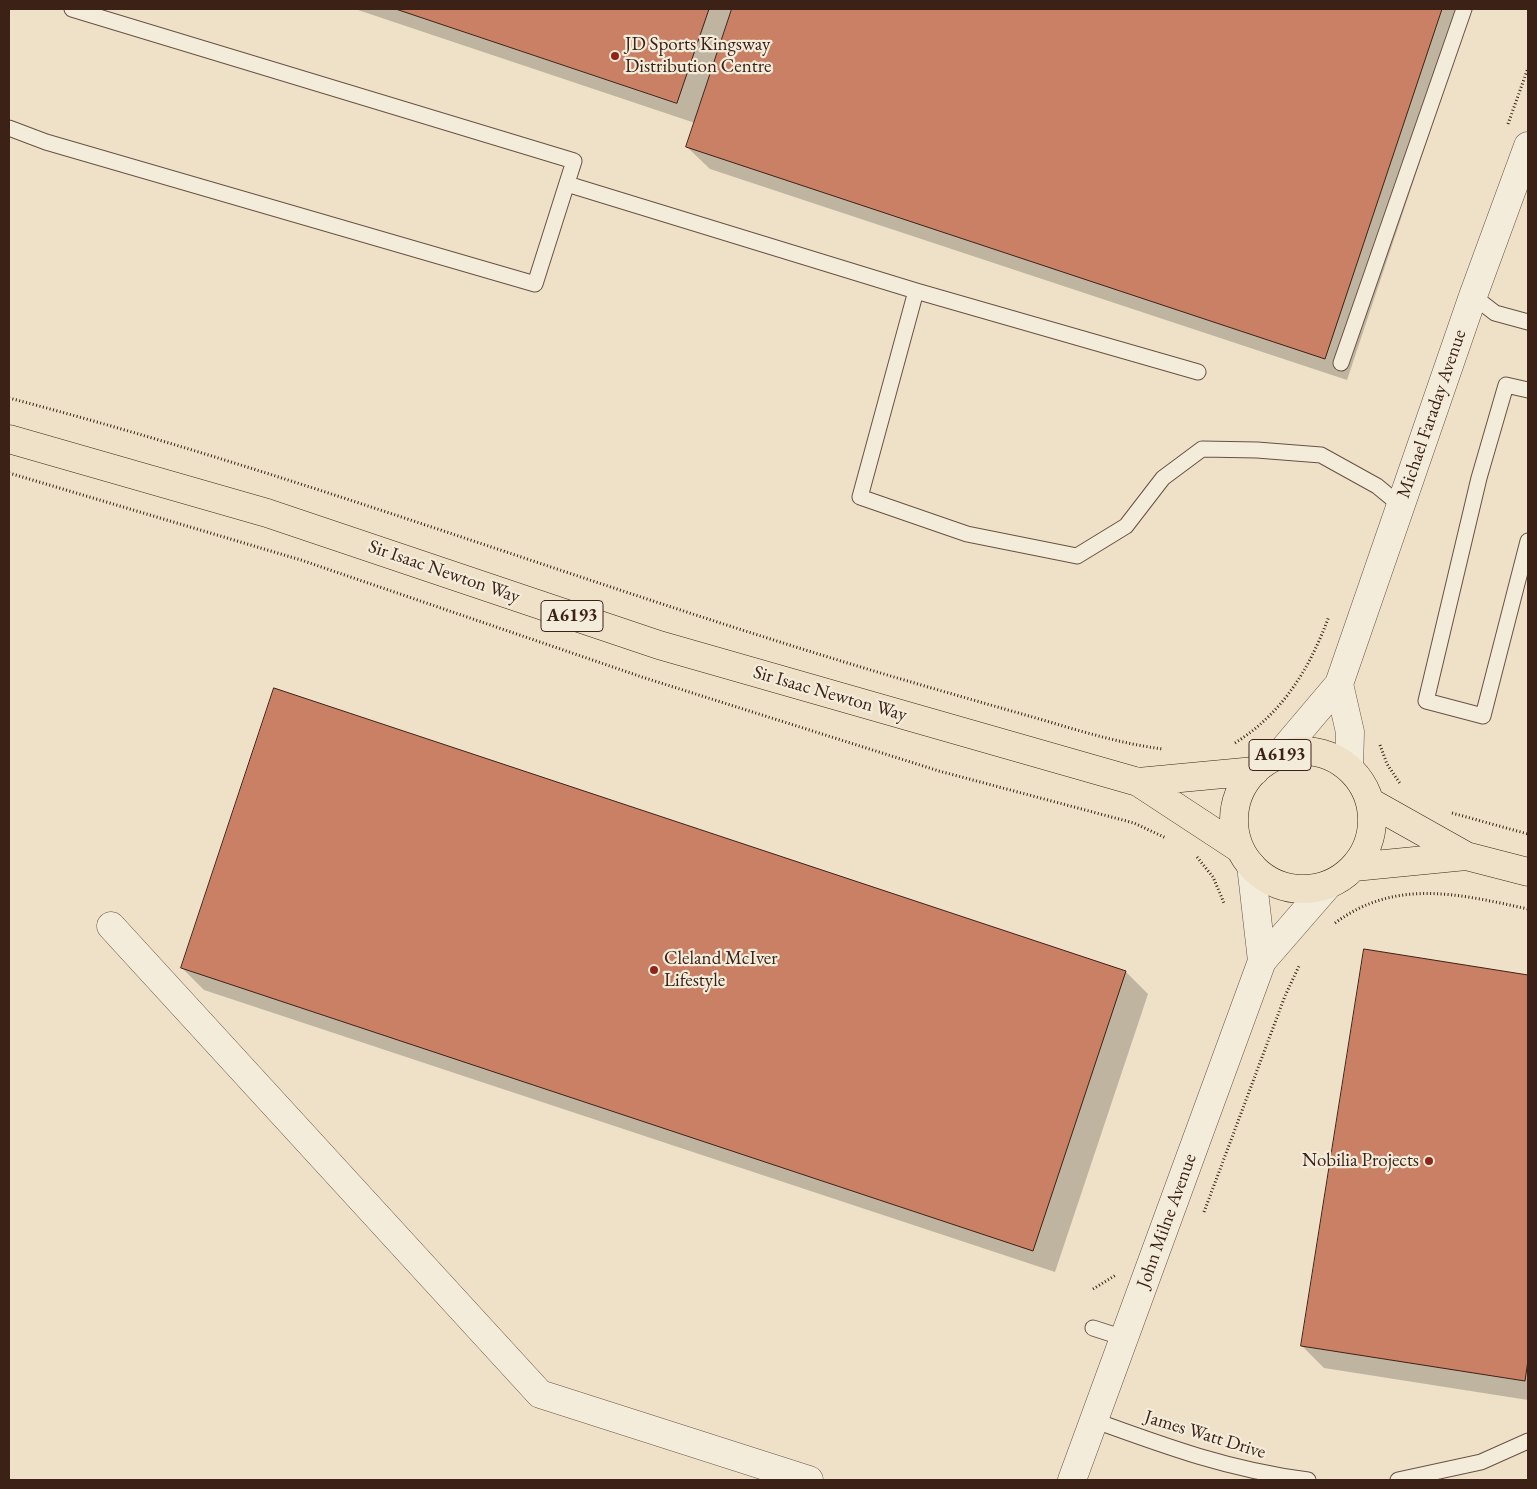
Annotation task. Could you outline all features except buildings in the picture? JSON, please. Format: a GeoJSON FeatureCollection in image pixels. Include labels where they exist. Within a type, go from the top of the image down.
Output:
{"type":"FeatureCollection","features":[{"type":"Feature","properties":{"kind":"highway","name":"Sir Isaac Newton Way"},"geometry":{"type":"LineString","coordinates":[[9,439],[266,513],[659,645],[1138,782],[1245,857]]}},
{"type":"Feature","properties":{"kind":"highway","name":"A6193"},"geometry":{"type":"LineString","coordinates":[[1297,751],[1316,752],[1334,758],[1349,768],[1362,783],[1370,802],[1372,825],[1367,848],[1354,867],[1328,885],[1307,889],[1286,887],[1267,879],[1245,857],[1235,828],[1235,808],[1242,787],[1255,771],[1279,755],[1297,751]]}},
{"type":"Feature","properties":{"kind":"highway","name":"Sir Isaac Newton Way"},"geometry":{"type":"LineString","coordinates":[[1138,782],[1255,771]]}},
{"type":"Feature","properties":{"kind":"highway"},"geometry":{"type":"LineString","coordinates":[[1370,802],[1466,856],[1528,872]]}},
{"type":"Feature","properties":{"kind":"highway"},"geometry":{"type":"LineString","coordinates":[[1354,867],[1466,856]]}},
{"type":"Feature","properties":{"kind":"street","name":"Michael Faraday Avenue"},"geometry":{"type":"LineString","coordinates":[[1339,684],[1473,296],[1528,146]]}},
{"type":"Feature","properties":{"kind":"street"},"geometry":{"type":"LineString","coordinates":[[1279,755],[1339,684]]}},
{"type":"Feature","properties":{"kind":"street"},"geometry":{"type":"LineString","coordinates":[[1339,684],[1350,732],[1349,768]]}},
{"type":"Feature","properties":{"kind":"street","name":"John Milne Avenue"},"geometry":{"type":"LineString","coordinates":[[1245,857],[1262,961]]}},
{"type":"Feature","properties":{"kind":"street","name":"John Milne Avenue"},"geometry":{"type":"LineString","coordinates":[[1072,1480],[1262,961],[1328,885]]}},
{"type":"Feature","properties":{"kind":"street"},"geometry":{"type":"LineString","coordinates":[[111,926],[540,1394],[809,1480]]}},
{"type":"Feature","properties":{"kind":"lane"},"geometry":{"type":"LineString","coordinates":[[9,128],[46,142],[535,284],[574,161],[72,9]]}},
{"type":"Feature","properties":{"kind":"lane"},"geometry":{"type":"LineString","coordinates":[[1341,363],[1464,9]]}},
{"type":"Feature","properties":{"kind":"lane"},"geometry":{"type":"LineString","coordinates":[[567,184],[916,292],[1198,372]]}},
{"type":"Feature","properties":{"kind":"lane"},"geometry":{"type":"LineString","coordinates":[[916,292],[860,497],[967,534],[1077,556],[1126,526],[1163,478],[1202,449],[1257,450],[1321,455],[1377,486],[1400,505]]}},
{"type":"Feature","properties":{"kind":"lane"},"geometry":{"type":"LineString","coordinates":[[1473,296],[1494,313],[1528,322]]}},
{"type":"Feature","properties":{"kind":"lane"},"geometry":{"type":"LineString","coordinates":[[1528,390],[1506,385],[1479,478],[1426,701],[1484,716],[1528,541]]}},
{"type":"Feature","properties":{"kind":"lane"},"geometry":{"type":"LineString","coordinates":[[1093,1328],[1124,1338]]}},
{"type":"Feature","properties":{"kind":"lane","name":"James Watt Drive"},"geometry":{"type":"LineString","coordinates":[[1093,1420],[1206,1461],[1273,1476],[1308,1480]]}},
{"type":"Feature","properties":{"kind":"lane"},"geometry":{"type":"LineString","coordinates":[[1398,1480],[1481,1462],[1528,1441]]}},
{"type":"Feature","properties":{"kind":"path"},"geometry":{"type":"LineString","coordinates":[[9,398],[154,437],[406,518],[528,561],[893,677],[1094,734],[1165,749]]}},
{"type":"Feature","properties":{"kind":"path"},"geometry":{"type":"LineString","coordinates":[[9,473],[302,560],[642,677],[938,771],[1134,823],[1170,840]]}},
{"type":"Feature","properties":{"kind":"path"},"geometry":{"type":"LineString","coordinates":[[1226,746],[1252,733],[1282,702]]}},
{"type":"Feature","properties":{"kind":"path"},"geometry":{"type":"LineString","coordinates":[[1379,737],[1387,764],[1404,788]]}},
{"type":"Feature","properties":{"kind":"path"},"geometry":{"type":"LineString","coordinates":[[1451,812],[1528,834]]}},
{"type":"Feature","properties":{"kind":"path"},"geometry":{"type":"LineString","coordinates":[[1189,852],[1213,877],[1225,909]]}},
{"type":"Feature","properties":{"kind":"path"},"geometry":{"type":"LineString","coordinates":[[1330,927],[1361,906],[1378,899],[1405,894],[1456,895],[1528,908]]}},
{"type":"Feature","properties":{"kind":"path"},"geometry":{"type":"LineString","coordinates":[[1202,1215],[1284,996],[1300,963]]}},
{"type":"Feature","properties":{"kind":"place","name":"JD Sports Kingsway Distribution Centre"},"geometry":{"type":"Point","coordinates":[615,56]}},
{"type":"Feature","properties":{"kind":"place","name":"Cleland McIver Lifestyle"},"geometry":{"type":"Point","coordinates":[654,970]}},
{"type":"Feature","properties":{"kind":"place","name":"Nobilia Projects"},"geometry":{"type":"Point","coordinates":[1429,1161]}}]}
